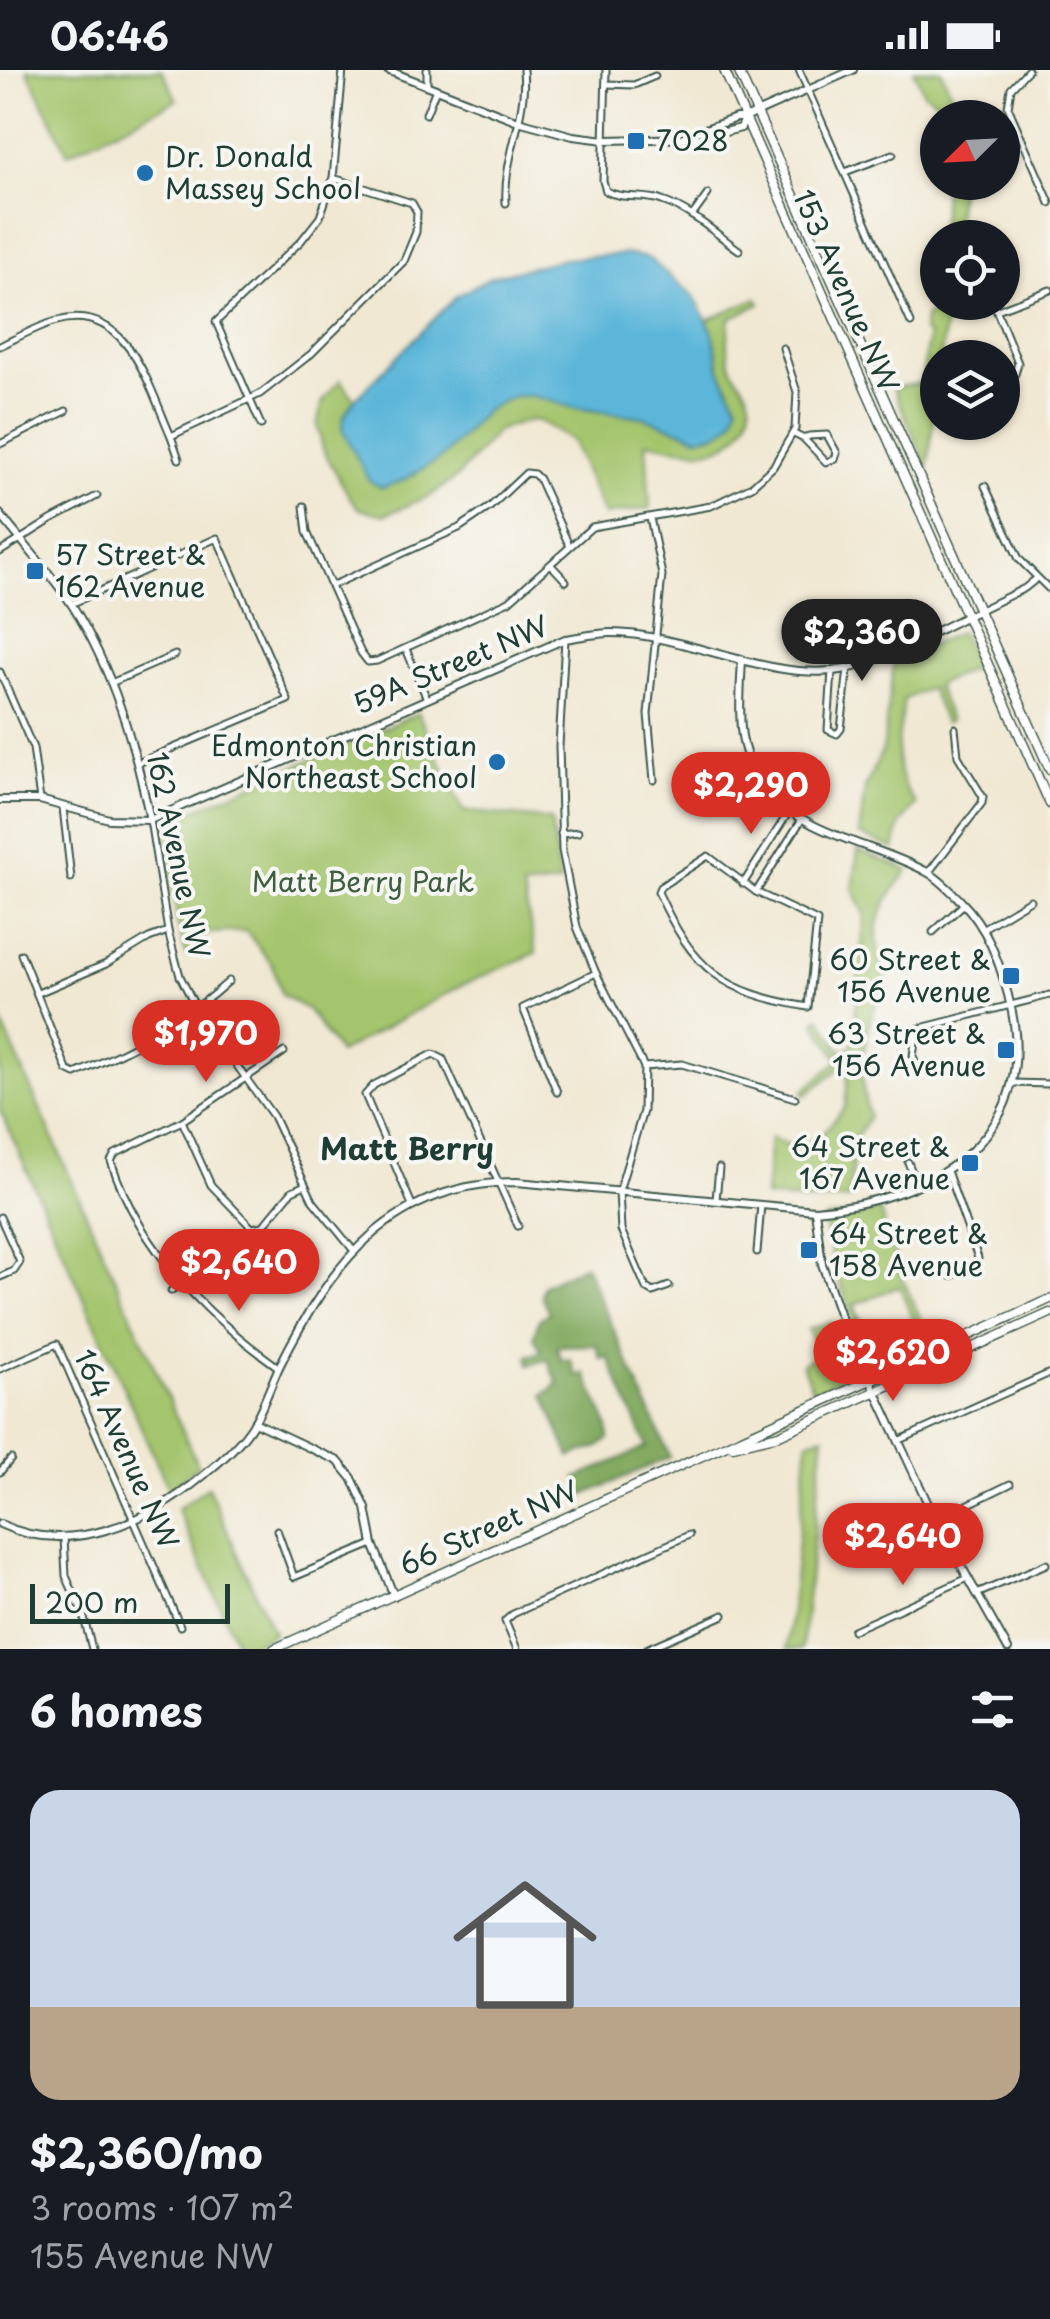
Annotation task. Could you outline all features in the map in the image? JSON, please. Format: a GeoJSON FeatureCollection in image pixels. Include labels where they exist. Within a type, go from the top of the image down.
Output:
{"type":"FeatureCollection","features":[{"type":"Feature","properties":{"kind":"main road","name":"153 Avenue NW"},"geometry":{"type":"LineString","coordinates":[[724,70],[1050,804]]}},
{"type":"Feature","properties":{"kind":"main road","name":"153 Avenue NW"},"geometry":{"type":"LineString","coordinates":[[738,70],[1050,770]]}},
{"type":"Feature","properties":{"kind":"main road","name":"66 Street NW"},"geometry":{"type":"LineString","coordinates":[[274,1649],[1050,1299]]}},
{"type":"Feature","properties":{"kind":"main road","name":"66 Street NW"},"geometry":{"type":"LineString","coordinates":[[723,1448],[779,1435],[1050,1313]]}},
{"type":"Feature","properties":{"kind":"street"},"geometry":{"type":"LineString","coordinates":[[261,425],[216,322],[308,234],[324,209],[333,178],[343,70]]}},
{"type":"Feature","properties":{"kind":"street"},"geometry":{"type":"LineString","coordinates":[[388,70],[518,121],[561,134],[604,140],[701,138],[728,132],[740,128],[745,118],[853,70]]}},
{"type":"Feature","properties":{"kind":"street"},"geometry":{"type":"LineString","coordinates":[[427,70],[427,85]]}},
{"type":"Feature","properties":{"kind":"street"},"geometry":{"type":"LineString","coordinates":[[506,204],[506,168],[524,90],[522,70]]}},
{"type":"Feature","properties":{"kind":"street"},"geometry":{"type":"LineString","coordinates":[[606,70],[606,191],[616,196],[661,200],[739,250]]}},
{"type":"Feature","properties":{"kind":"street"},"geometry":{"type":"LineString","coordinates":[[799,70],[911,324]]}},
{"type":"Feature","properties":{"kind":"street"},"geometry":{"type":"LineString","coordinates":[[1028,70],[1008,94],[1010,113],[1050,203]]}},
{"type":"Feature","properties":{"kind":"street"},"geometry":{"type":"LineString","coordinates":[[606,84],[634,85],[655,76]]}},
{"type":"Feature","properties":{"kind":"street"},"geometry":{"type":"LineString","coordinates":[[426,114],[436,89]]}},
{"type":"Feature","properties":{"kind":"street"},"geometry":{"type":"LineString","coordinates":[[844,172],[893,154]]}},
{"type":"Feature","properties":{"kind":"street"},"geometry":{"type":"LineString","coordinates":[[171,436],[249,400],[311,354],[394,273],[411,250],[418,218],[412,203],[333,178]]}},
{"type":"Feature","properties":{"kind":"street"},"geometry":{"type":"LineString","coordinates":[[692,217],[708,194]]}},
{"type":"Feature","properties":{"kind":"street"},"geometry":{"type":"LineString","coordinates":[[880,254],[890,250]]}},
{"type":"Feature","properties":{"kind":"street"},"geometry":{"type":"LineString","coordinates":[[1020,299],[1050,290]]}},
{"type":"Feature","properties":{"kind":"street"},"geometry":{"type":"LineString","coordinates":[[0,346],[61,320],[97,323],[129,344],[179,460]]}},
{"type":"Feature","properties":{"kind":"street"},"geometry":{"type":"LineString","coordinates":[[304,506],[307,532],[368,662],[509,602],[570,545],[598,525],[711,506],[738,495],[773,467],[794,434],[797,392],[783,348]]}},
{"type":"Feature","properties":{"kind":"street"},"geometry":{"type":"LineString","coordinates":[[0,444],[66,412]]}},
{"type":"Feature","properties":{"kind":"street"},"geometry":{"type":"LineString","coordinates":[[794,434],[826,462],[837,456],[827,435],[804,440]]}},
{"type":"Feature","properties":{"kind":"street"},"geometry":{"type":"LineString","coordinates":[[331,586],[459,528],[490,507],[520,476],[531,472],[540,479],[570,545]]}},
{"type":"Feature","properties":{"kind":"street"},"geometry":{"type":"LineString","coordinates":[[985,486],[1014,550],[1036,579],[1050,590]]}},
{"type":"Feature","properties":{"kind":"street"},"geometry":{"type":"LineString","coordinates":[[0,552],[97,496]]}},
{"type":"Feature","properties":{"kind":"street","name":"162 Avenue NW"},"geometry":{"type":"LineString","coordinates":[[0,514],[71,604],[111,683],[138,762],[168,931],[180,976],[197,1010],[273,1116],[321,1214],[354,1250]]}},
{"type":"Feature","properties":{"kind":"street"},"geometry":{"type":"LineString","coordinates":[[650,518],[662,575],[648,714],[654,780]]}},
{"type":"Feature","properties":{"kind":"street"},"geometry":{"type":"LineString","coordinates":[[71,604],[217,538],[288,700],[138,762]]}},
{"type":"Feature","properties":{"kind":"street"},"geometry":{"type":"LineString","coordinates":[[550,564],[566,581]]}},
{"type":"Feature","properties":{"kind":"street","name":"59A Street NW"},"geometry":{"type":"LineString","coordinates":[[0,800],[40,800],[109,819],[150,820],[565,640],[611,633],[796,669],[848,669],[980,610],[1036,579]]}},
{"type":"Feature","properties":{"kind":"street"},"geometry":{"type":"LineString","coordinates":[[565,640],[559,746],[562,834],[578,927],[596,973],[644,1067],[642,1111],[619,1191],[621,1230],[646,1288],[653,1292],[670,1286]]}},
{"type":"Feature","properties":{"kind":"street"},"geometry":{"type":"LineString","coordinates":[[406,649],[427,698]]}},
{"type":"Feature","properties":{"kind":"street"},"geometry":{"type":"LineString","coordinates":[[111,683],[175,655]]}},
{"type":"Feature","properties":{"kind":"street"},"geometry":{"type":"LineString","coordinates":[[0,1524],[64,1538],[99,1533],[135,1519],[184,1492],[226,1456],[254,1422],[308,1314],[354,1250],[412,1205],[444,1192],[498,1182],[815,1210],[888,1198],[917,1186],[947,1171],[990,1135],[1008,1101],[1015,1032],[996,953],[964,904],[929,872],[802,819],[766,790],[751,767],[739,730],[742,659]]}},
{"type":"Feature","properties":{"kind":"street"},"geometry":{"type":"LineString","coordinates":[[832,670],[826,720],[828,730],[837,734],[841,730],[848,669]]}},
{"type":"Feature","properties":{"kind":"street"},"geometry":{"type":"LineString","coordinates":[[0,672],[33,748],[40,800]]}},
{"type":"Feature","properties":{"kind":"street"},"geometry":{"type":"LineString","coordinates":[[929,872],[982,803],[983,797],[958,756],[954,728]]}},
{"type":"Feature","properties":{"kind":"street"},"geometry":{"type":"LineString","coordinates":[[63,808],[71,878]]}},
{"type":"Feature","properties":{"kind":"street"},"geometry":{"type":"LineString","coordinates":[[743,884],[790,810]]}},
{"type":"Feature","properties":{"kind":"street"},"geometry":{"type":"LineString","coordinates":[[756,892],[802,819]]}},
{"type":"Feature","properties":{"kind":"street"},"geometry":{"type":"LineString","coordinates":[[562,834],[578,832]]}},
{"type":"Feature","properties":{"kind":"street"},"geometry":{"type":"LineString","coordinates":[[708,856],[743,884],[817,921],[808,1007],[766,1000],[734,987],[703,967],[677,934],[658,892],[708,856]]}},
{"type":"Feature","properties":{"kind":"street"},"geometry":{"type":"LineString","coordinates":[[982,929],[1030,900]]}},
{"type":"Feature","properties":{"kind":"street"},"geometry":{"type":"LineString","coordinates":[[933,932],[964,904]]}},
{"type":"Feature","properties":{"kind":"street"},"geometry":{"type":"LineString","coordinates":[[38,992],[106,964],[168,931]]}},
{"type":"Feature","properties":{"kind":"street"},"geometry":{"type":"LineString","coordinates":[[21,954],[70,1073],[76,1074],[162,1033],[197,1010],[229,980]]}},
{"type":"Feature","properties":{"kind":"street"},"geometry":{"type":"LineString","coordinates":[[557,1092],[523,1008],[596,973]]}},
{"type":"Feature","properties":{"kind":"street"},"geometry":{"type":"LineString","coordinates":[[918,1072],[913,1056],[918,1029],[1050,995]]}},
{"type":"Feature","properties":{"kind":"street"},"geometry":{"type":"LineString","coordinates":[[279,1368],[232,1332],[181,1281],[139,1227],[111,1157],[182,1121],[284,1052]]}},
{"type":"Feature","properties":{"kind":"street"},"geometry":{"type":"LineString","coordinates":[[412,1205],[365,1094],[374,1085],[429,1056],[440,1056],[518,1226]]}},
{"type":"Feature","properties":{"kind":"street"},"geometry":{"type":"LineString","coordinates":[[644,1067],[682,1064],[794,1098]]}},
{"type":"Feature","properties":{"kind":"street"},"geometry":{"type":"LineString","coordinates":[[1012,1082],[1050,1084]]}},
{"type":"Feature","properties":{"kind":"street"},"geometry":{"type":"LineString","coordinates":[[182,1121],[212,1185],[248,1225],[258,1228],[268,1222],[292,1192],[305,1185]]}},
{"type":"Feature","properties":{"kind":"street"},"geometry":{"type":"LineString","coordinates":[[908,1162],[917,1186]]}},
{"type":"Feature","properties":{"kind":"street"},"geometry":{"type":"LineString","coordinates":[[716,1201],[719,1168]]}},
{"type":"Feature","properties":{"kind":"street"},"geometry":{"type":"LineString","coordinates":[[947,1171],[978,1258],[974,1265],[951,1276]]}},
{"type":"Feature","properties":{"kind":"street"},"geometry":{"type":"LineString","coordinates":[[757,1252],[761,1205]]}},
{"type":"Feature","properties":{"kind":"street"},"geometry":{"type":"LineString","coordinates":[[815,1210],[822,1264],[874,1392],[936,1520],[1008,1649]]}},
{"type":"Feature","properties":{"kind":"street"},"geometry":{"type":"LineString","coordinates":[[0,1217],[20,1266],[0,1277]]}},
{"type":"Feature","properties":{"kind":"street"},"geometry":{"type":"LineString","coordinates":[[171,1291],[181,1281]]}},
{"type":"Feature","properties":{"kind":"street","name":"164 Avenue NW"},"geometry":{"type":"LineString","coordinates":[[0,1369],[57,1344],[180,1626]]}},
{"type":"Feature","properties":{"kind":"street"},"geometry":{"type":"LineString","coordinates":[[896,1442],[1050,1373]]}},
{"type":"Feature","properties":{"kind":"street"},"geometry":{"type":"LineString","coordinates":[[254,1422],[338,1461],[352,1478],[366,1508],[372,1544],[394,1596]]}},
{"type":"Feature","properties":{"kind":"street"},"geometry":{"type":"LineString","coordinates":[[0,1472],[11,1459]]}},
{"type":"Feature","properties":{"kind":"street"},"geometry":{"type":"LineString","coordinates":[[936,1520],[1010,1484]]}},
{"type":"Feature","properties":{"kind":"street"},"geometry":{"type":"LineString","coordinates":[[277,1530],[294,1577],[372,1544]]}},
{"type":"Feature","properties":{"kind":"street"},"geometry":{"type":"LineString","coordinates":[[517,1649],[505,1621],[513,1614],[689,1534]]}},
{"type":"Feature","properties":{"kind":"street"},"geometry":{"type":"LineString","coordinates":[[64,1538],[66,1576],[92,1649]]}},
{"type":"Feature","properties":{"kind":"street"},"geometry":{"type":"LineString","coordinates":[[977,1594],[1046,1564]]}},
{"type":"Feature","properties":{"kind":"street"},"geometry":{"type":"LineString","coordinates":[[853,1630],[968,1578]]}},
{"type":"Feature","properties":{"kind":"street"},"geometry":{"type":"LineString","coordinates":[[646,1649],[724,1615]]}},
{"type":"Feature","properties":{"kind":"green space"},"geometry":{"type":"Polygon","coordinates":[[[27,70],[162,70],[177,100],[68,153],[27,70]]]}},
{"type":"Feature","properties":{"kind":"green space"},"geometry":{"type":"Polygon","coordinates":[[[914,70],[941,70],[954,100],[936,100],[924,93],[914,70]]]}},
{"type":"Feature","properties":{"kind":"green space"},"geometry":{"type":"Polygon","coordinates":[[[943,200],[958,200],[956,220],[941,220],[943,200]]]}},
{"type":"Feature","properties":{"kind":"green space"},"geometry":{"type":"Polygon","coordinates":[[[757,298],[760,304],[730,318],[731,366],[750,400],[746,422],[733,439],[710,449],[646,442],[650,508],[604,515],[571,440],[539,421],[498,430],[458,476],[430,496],[385,515],[360,509],[323,449],[317,425],[323,401],[340,380],[355,399],[344,416],[444,456],[483,413],[502,400],[520,395],[642,417],[684,432],[709,435],[730,422],[738,405],[720,369],[707,320],[757,298]]]}},
{"type":"Feature","properties":{"kind":"green space"},"geometry":{"type":"Polygon","coordinates":[[[924,320],[963,320],[945,323],[943,340],[927,340],[924,320]]]}},
{"type":"Feature","properties":{"kind":"green space"},"geometry":{"type":"Polygon","coordinates":[[[920,383],[920,440],[931,440],[928,469],[893,388],[920,383]]]}},
{"type":"Feature","properties":{"kind":"green space"},"geometry":{"type":"Polygon","coordinates":[[[960,632],[978,666],[936,685],[950,720],[945,723],[930,688],[904,699],[898,766],[916,805],[900,824],[894,849],[859,835],[865,788],[883,749],[894,661],[960,632]]]}},
{"type":"Feature","properties":{"kind":"green space","name":"Matt Berry Park"},"geometry":{"type":"Polygon","coordinates":[[[418,713],[463,811],[551,820],[560,883],[523,888],[536,953],[462,985],[339,1053],[308,1010],[282,995],[272,964],[246,931],[207,933],[187,956],[178,926],[164,823],[418,713]]]}},
{"type":"Feature","properties":{"kind":"green space"},"geometry":{"type":"Polygon","coordinates":[[[858,850],[908,870],[879,921],[878,946],[885,980],[865,1047],[863,1082],[869,1116],[855,1140],[849,1199],[765,1197],[770,1138],[795,1147],[819,1138],[845,1107],[848,1077],[840,1068],[806,1095],[803,1092],[839,1060],[815,1022],[820,1017],[842,1052],[852,1046],[865,914],[853,889],[858,850]]]}},
{"type":"Feature","properties":{"kind":"green space"},"geometry":{"type":"Polygon","coordinates":[[[0,1019],[198,1466],[169,1490],[0,1110],[0,1019]]]}},
{"type":"Feature","properties":{"kind":"green space"},"geometry":{"type":"Polygon","coordinates":[[[879,1209],[904,1282],[931,1341],[904,1354],[899,1344],[920,1334],[899,1286],[854,1305],[860,1320],[855,1322],[836,1272],[824,1220],[861,1216],[879,1209]]]}},
{"type":"Feature","properties":{"kind":"green space"},"geometry":{"type":"Polygon","coordinates":[[[585,1265],[670,1457],[584,1495],[577,1478],[647,1447],[608,1357],[601,1359],[596,1345],[557,1346],[562,1361],[570,1359],[577,1376],[585,1373],[608,1426],[609,1439],[599,1447],[570,1457],[544,1395],[558,1384],[548,1359],[529,1365],[528,1356],[541,1352],[534,1336],[539,1319],[549,1313],[541,1295],[544,1285],[585,1265]]]}},
{"type":"Feature","properties":{"kind":"green space"},"geometry":{"type":"Polygon","coordinates":[[[830,1322],[851,1373],[813,1392],[802,1364],[818,1354],[808,1329],[830,1322]]]}},
{"type":"Feature","properties":{"kind":"green space"},"geometry":{"type":"Polygon","coordinates":[[[824,1435],[802,1649],[787,1649],[808,1441],[824,1435]]]}},
{"type":"Feature","properties":{"kind":"green space"},"geometry":{"type":"Polygon","coordinates":[[[208,1487],[273,1633],[243,1649],[239,1649],[177,1509],[208,1487]]]}},
{"type":"Feature","properties":{"kind":"water"},"geometry":{"type":"Polygon","coordinates":[[[625,254],[648,258],[694,296],[713,332],[720,369],[738,405],[733,421],[718,433],[698,437],[643,417],[574,408],[533,396],[514,396],[486,410],[444,456],[404,480],[382,488],[369,480],[342,429],[344,416],[355,399],[457,296],[491,277],[564,259],[625,254]]]}},
{"type":"Feature","properties":{"kind":"place","name":"7028"},"geometry":{"type":"Point","coordinates":[636,141]}},
{"type":"Feature","properties":{"kind":"place","name":"Dr. Donald Massey School"},"geometry":{"type":"Point","coordinates":[145,173]}},
{"type":"Feature","properties":{"kind":"place","name":"57 Street & 162 Avenue"},"geometry":{"type":"Point","coordinates":[35,571]}},
{"type":"Feature","properties":{"kind":"place","name":"Edmonton Christian Northeast School"},"geometry":{"type":"Point","coordinates":[497,762]}},
{"type":"Feature","properties":{"kind":"place","name":"60 Street & 156 Avenue"},"geometry":{"type":"Point","coordinates":[1011,976]}},
{"type":"Feature","properties":{"kind":"place","name":"63 Street & 156 Avenue"},"geometry":{"type":"Point","coordinates":[1006,1050]}},
{"type":"Feature","properties":{"kind":"place","name":"64 Street & 167 Avenue"},"geometry":{"type":"Point","coordinates":[970,1163]}},
{"type":"Feature","properties":{"kind":"place","name":"64 Street & 158 Avenue"},"geometry":{"type":"Point","coordinates":[809,1250]}},
{"type":"Feature","properties":{"kind":"district","name":"Matt Berry"},"geometry":{"type":"Point","coordinates":[407,1150]}}]}
